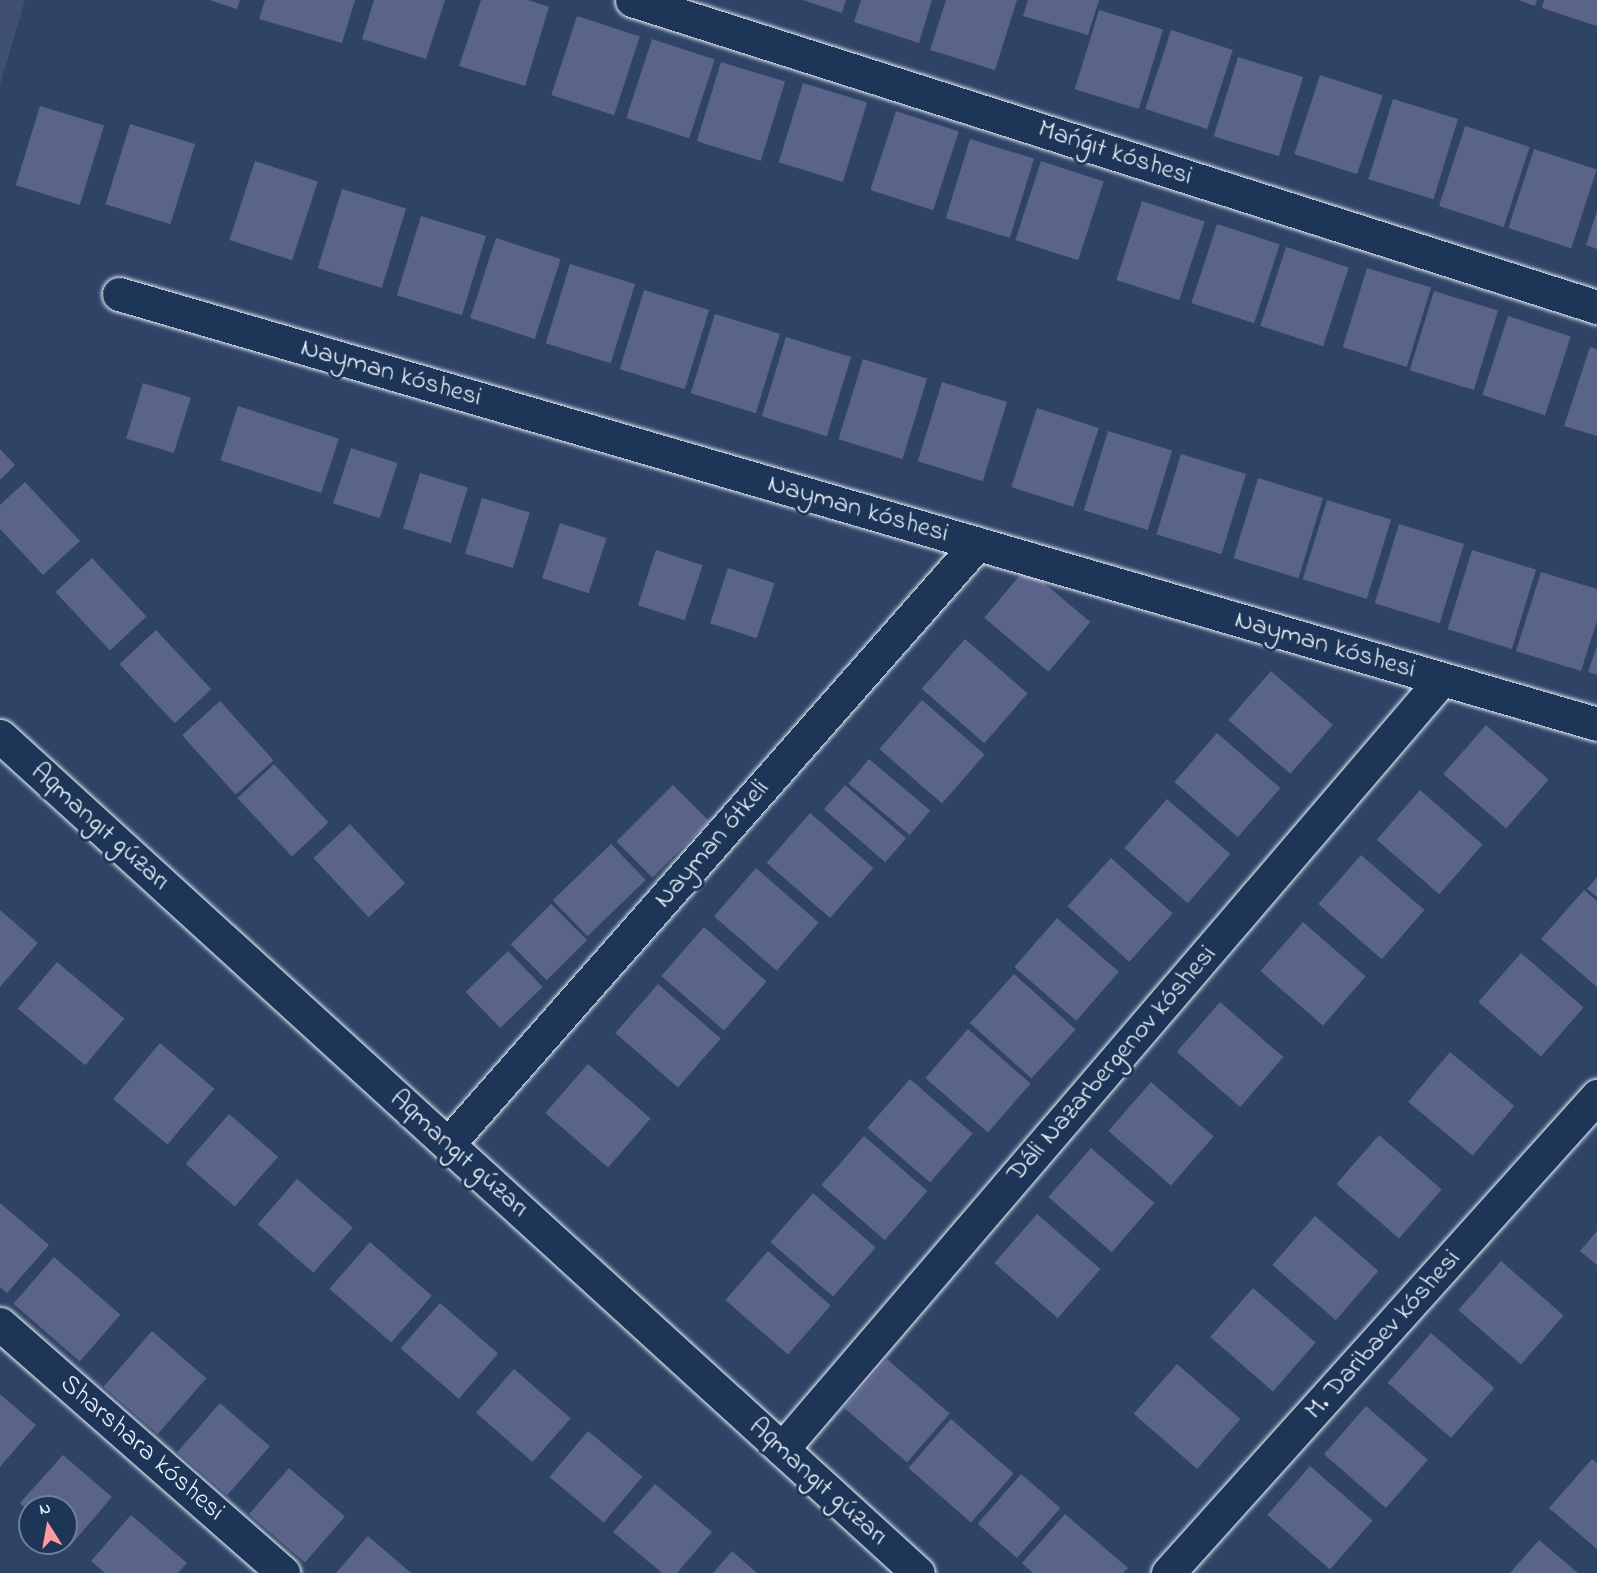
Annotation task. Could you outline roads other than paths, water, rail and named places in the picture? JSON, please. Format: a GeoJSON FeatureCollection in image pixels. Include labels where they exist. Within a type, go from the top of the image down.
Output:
{"type":"FeatureCollection","features":[{"type":"Feature","properties":{"kind":"street","name":"Mańǵıt kóshesi"},"geometry":{"type":"LineString","coordinates":[[632,0],[1597,307]]}},
{"type":"Feature","properties":{"kind":"street","name":"Nayman kóshesi"},"geometry":{"type":"LineString","coordinates":[[119,294],[1597,724]]}},
{"type":"Feature","properties":{"kind":"street","name":"Nayman ótkeli"},"geometry":{"type":"LineString","coordinates":[[448,1144],[977,544]]}},
{"type":"Feature","properties":{"kind":"street","name":"Dáli Nazarbergenov kóshesi"},"geometry":{"type":"LineString","coordinates":[[782,1449],[1442,679]]}},
{"type":"Feature","properties":{"kind":"street","name":"Aqmangıt gúzarı"},"geometry":{"type":"LineString","coordinates":[[0,736],[918,1573]]}},
{"type":"Feature","properties":{"kind":"street","name":"M. Daribaev kóshesi"},"geometry":{"type":"LineString","coordinates":[[1168,1573],[1595,1103]]}},
{"type":"Feature","properties":{"kind":"street","name":"Sharshara kóshesi"},"geometry":{"type":"LineString","coordinates":[[0,1324],[283,1573]]}}]}
